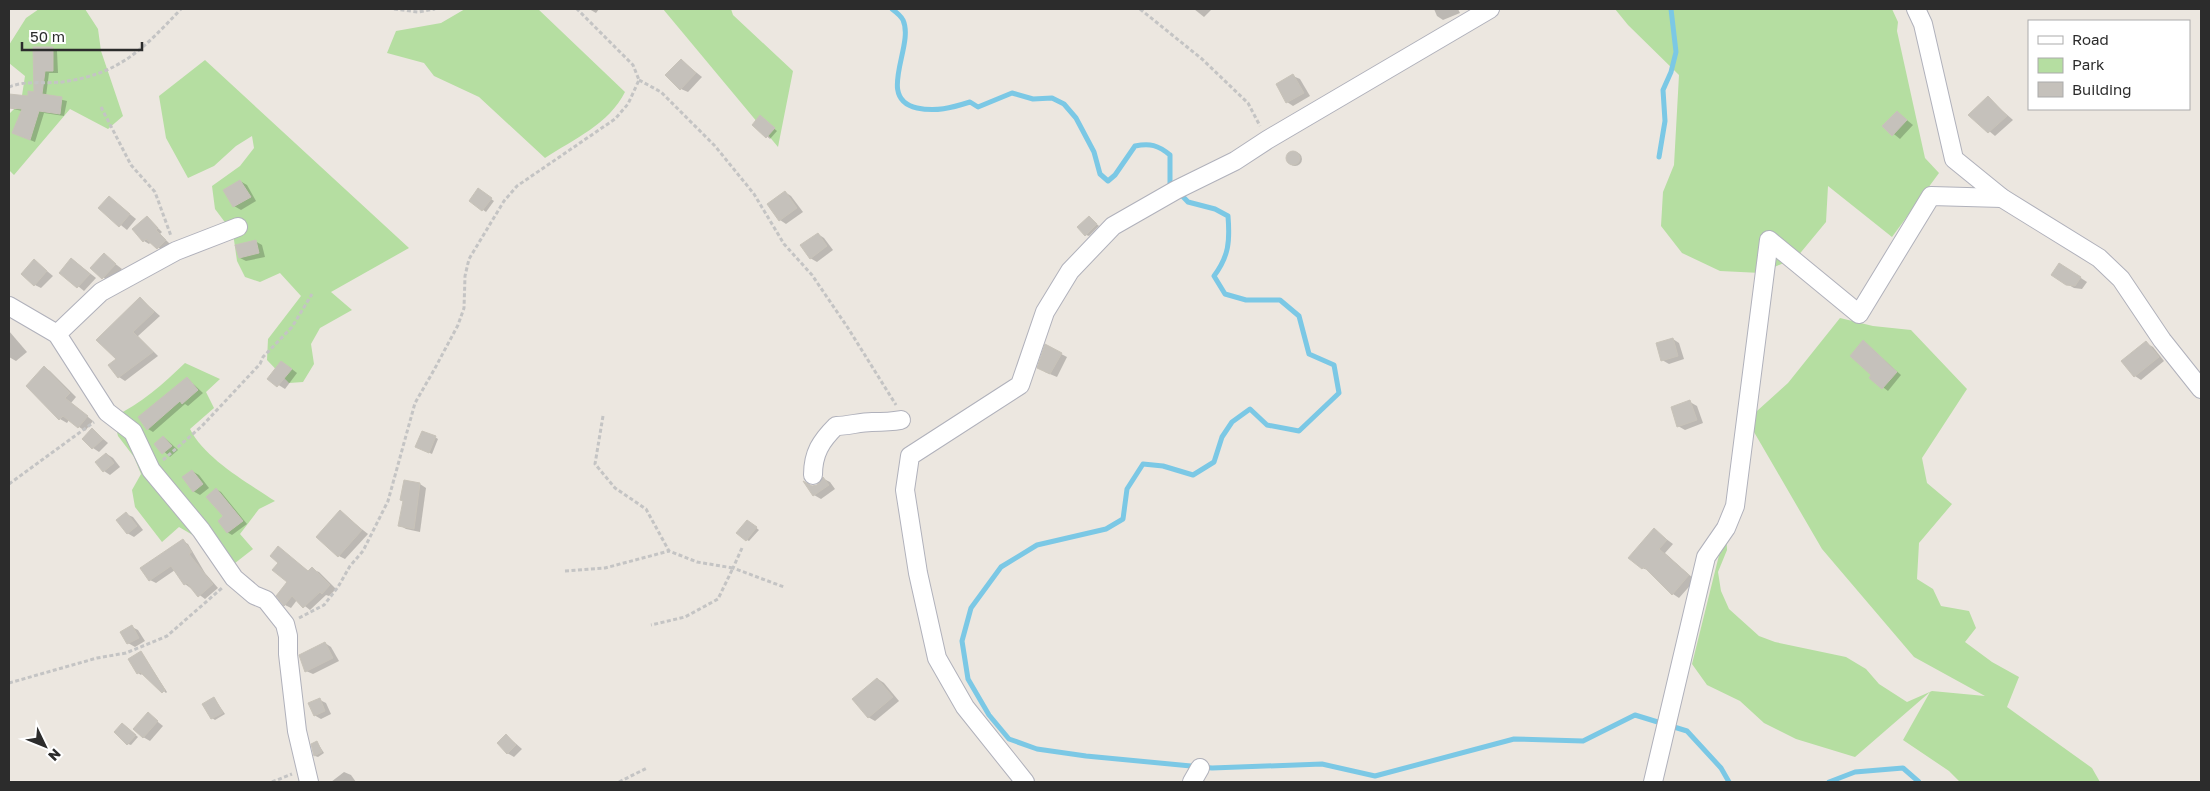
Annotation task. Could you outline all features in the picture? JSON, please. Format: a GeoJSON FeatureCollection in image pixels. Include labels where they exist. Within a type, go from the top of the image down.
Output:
{"type":"FeatureCollection","features":[{"type":"Feature","properties":{"kind":"street"},"geometry":{"type":"LineString","coordinates":[[1025,782],[965,707],[937,658],[918,573],[905,490],[910,456],[1020,385],[1045,312],[1070,271],[1113,226],[1176,190],[1235,161],[1267,140],[1490,9]]}},
{"type":"Feature","properties":{"kind":"street"},"geometry":{"type":"LineString","coordinates":[[1916,9],[1923,24],[1954,159],[2002,198],[2099,258],[2121,279],[2162,340],[2201,389]]}},
{"type":"Feature","properties":{"kind":"street"},"geometry":{"type":"LineString","coordinates":[[1653,782],[1706,557],[1726,528],[1735,506],[1769,240],[1859,314],[1931,196],[2002,198]]}},
{"type":"Feature","properties":{"kind":"street"},"geometry":{"type":"LineString","coordinates":[[57,334],[101,292],[176,251],[238,227]]}},
{"type":"Feature","properties":{"kind":"street"},"geometry":{"type":"LineString","coordinates":[[9,306],[57,334],[107,412],[133,432],[151,470],[201,530],[234,578],[254,595],[266,600],[285,624],[288,636],[288,654],[297,731],[309,782]]}},
{"type":"Feature","properties":{"kind":"street"},"geometry":{"type":"LineString","coordinates":[[813,474],[815,455],[821,441],[836,426],[851,426],[871,422],[887,423],[900,420]]}},
{"type":"Feature","properties":{"kind":"path"},"geometry":{"type":"LineString","coordinates":[[9,86],[17,83],[61,82],[94,75],[128,60],[146,45],[181,9]]}},
{"type":"Feature","properties":{"kind":"path"},"geometry":{"type":"LineString","coordinates":[[394,9],[418,12],[436,9]]}},
{"type":"Feature","properties":{"kind":"path"},"geometry":{"type":"LineString","coordinates":[[577,9],[633,65],[639,80],[661,92],[708,140],[754,194],[784,244],[812,275],[848,328],[898,408],[900,420]]}},
{"type":"Feature","properties":{"kind":"path"},"geometry":{"type":"LineString","coordinates":[[1140,9],[1202,59],[1248,103],[1267,140]]}},
{"type":"Feature","properties":{"kind":"path"},"geometry":{"type":"LineString","coordinates":[[285,624],[324,605],[338,587],[350,566],[363,551],[388,501],[415,404],[458,325],[464,308],[465,276],[470,259],[504,201],[517,186],[615,119],[628,104],[639,80]]}},
{"type":"Feature","properties":{"kind":"path"},"geometry":{"type":"LineString","coordinates":[[101,106],[131,166],[155,192],[176,251]]}},
{"type":"Feature","properties":{"kind":"path"},"geometry":{"type":"LineString","coordinates":[[151,470],[202,426],[260,364],[263,357],[292,327],[312,294]]}},
{"type":"Feature","properties":{"kind":"path"},"geometry":{"type":"LineString","coordinates":[[9,484],[107,412]]}},
{"type":"Feature","properties":{"kind":"path"},"geometry":{"type":"LineString","coordinates":[[603,416],[595,464],[615,488],[646,508],[668,551]]}},
{"type":"Feature","properties":{"kind":"path"},"geometry":{"type":"LineString","coordinates":[[650,625],[685,617],[718,599],[742,548]]}},
{"type":"Feature","properties":{"kind":"path"},"geometry":{"type":"LineString","coordinates":[[565,571],[605,568],[668,551],[697,562],[734,568],[784,587]]}},
{"type":"Feature","properties":{"kind":"path"},"geometry":{"type":"LineString","coordinates":[[9,683],[97,658],[126,653],[167,636],[234,578]]}},
{"type":"Feature","properties":{"kind":"path"},"geometry":{"type":"LineString","coordinates":[[619,782],[647,768]]}},
{"type":"Feature","properties":{"kind":"green space"},"geometry":{"type":"Polygon","coordinates":[[[39,9],[85,9],[98,29],[101,51],[123,116],[108,129],[70,109],[14,175],[9,170],[9,114],[21,102],[25,76],[9,63],[9,45],[26,18],[39,9]]]}},
{"type":"Feature","properties":{"kind":"green space"},"geometry":{"type":"Polygon","coordinates":[[[465,9],[538,9],[625,92],[610,113],[600,122],[545,158],[479,97],[434,76],[424,63],[387,53],[396,31],[441,23],[465,9]]]}},
{"type":"Feature","properties":{"kind":"green space"},"geometry":{"type":"Polygon","coordinates":[[[663,9],[731,9],[733,15],[793,71],[778,147],[663,9]]]}},
{"type":"Feature","properties":{"kind":"green space"},"geometry":{"type":"Polygon","coordinates":[[[1615,9],[1892,9],[1898,22],[1897,31],[1925,158],[1939,173],[1892,237],[1828,186],[1826,222],[1797,257],[1761,273],[1720,271],[1682,253],[1661,226],[1663,192],[1674,165],[1679,75],[1628,25],[1615,9]]]}},
{"type":"Feature","properties":{"kind":"green space"},"geometry":{"type":"Polygon","coordinates":[[[205,60],[409,248],[331,292],[352,310],[320,328],[311,344],[314,364],[303,382],[289,383],[267,360],[268,339],[301,296],[280,273],[260,282],[245,277],[237,261],[233,233],[215,209],[212,186],[240,166],[254,148],[252,136],[236,146],[214,166],[188,178],[166,138],[159,96],[205,60]]]}},
{"type":"Feature","properties":{"kind":"green space"},"geometry":{"type":"Polygon","coordinates":[[[1840,318],[1873,326],[1911,330],[1967,389],[1922,458],[1927,483],[1952,504],[1919,543],[1917,579],[1933,589],[1941,606],[1969,611],[1976,628],[1965,642],[1992,662],[2019,677],[2007,707],[2092,768],[2100,782],[1960,782],[1949,771],[1903,740],[1930,692],[1855,757],[1796,739],[1764,723],[1740,701],[1707,685],[1692,664],[1726,527],[1727,550],[1718,572],[1721,591],[1729,609],[1759,636],[1775,642],[1846,657],[1866,669],[1879,684],[1907,702],[1932,691],[1985,696],[1914,657],[1822,549],[1747,420],[1788,383],[1840,318]]]}},
{"type":"Feature","properties":{"kind":"green space"},"geometry":{"type":"Polygon","coordinates":[[[185,363],[220,379],[206,392],[214,408],[190,429],[197,440],[228,470],[275,501],[259,509],[240,534],[253,549],[230,567],[203,541],[179,527],[162,542],[135,507],[132,490],[141,474],[134,457],[118,436],[113,417],[142,400],[185,363]]]}},
{"type":"Feature","properties":{"kind":"building"},"geometry":{"type":"Polygon","coordinates":[[[33,47],[53,47],[53,71],[45,71],[42,94],[62,97],[60,114],[39,111],[30,140],[12,133],[22,109],[9,108],[9,94],[28,96],[28,91],[34,92],[33,47]]]}},
{"type":"Feature","properties":{"kind":"building"},"geometry":{"type":"Polygon","coordinates":[[[681,59],[696,73],[680,90],[665,75],[681,59]]]}},
{"type":"Feature","properties":{"kind":"building"},"geometry":{"type":"Polygon","coordinates":[[[1293,74],[1304,93],[1286,103],[1276,84],[1293,74]]]}},
{"type":"Feature","properties":{"kind":"building"},"geometry":{"type":"Polygon","coordinates":[[[1988,96],[2007,116],[1988,133],[1968,115],[1988,96]]]}},
{"type":"Feature","properties":{"kind":"building"},"geometry":{"type":"Polygon","coordinates":[[[1897,111],[1907,120],[1892,136],[1882,126],[1897,111]]]}},
{"type":"Feature","properties":{"kind":"building"},"geometry":{"type":"Polygon","coordinates":[[[760,115],[775,128],[766,138],[752,125],[760,115]]]}},
{"type":"Feature","properties":{"kind":"building"},"geometry":{"type":"Polygon","coordinates":[[[1293,151],[1298,153],[1300,158],[1298,163],[1293,165],[1288,163],[1286,158],[1288,153],[1293,151]]]}},
{"type":"Feature","properties":{"kind":"building"},"geometry":{"type":"Polygon","coordinates":[[[240,180],[251,197],[233,207],[223,190],[240,180]]]}},
{"type":"Feature","properties":{"kind":"building"},"geometry":{"type":"Polygon","coordinates":[[[478,188],[492,198],[482,211],[469,201],[478,188]]]}},
{"type":"Feature","properties":{"kind":"building"},"geometry":{"type":"Polygon","coordinates":[[[785,191],[797,208],[779,221],[767,204],[785,191]]]}},
{"type":"Feature","properties":{"kind":"building"},"geometry":{"type":"Polygon","coordinates":[[[109,196],[130,214],[119,227],[98,208],[109,196]]]}},
{"type":"Feature","properties":{"kind":"building"},"geometry":{"type":"Polygon","coordinates":[[[147,216],[158,228],[156,230],[166,240],[157,249],[146,239],[143,242],[132,229],[147,216]]]}},
{"type":"Feature","properties":{"kind":"building"},"geometry":{"type":"Polygon","coordinates":[[[1089,216],[1097,224],[1085,236],[1077,227],[1089,216]]]}},
{"type":"Feature","properties":{"kind":"building"},"geometry":{"type":"Polygon","coordinates":[[[818,233],[827,246],[810,259],[800,245],[818,233]]]}},
{"type":"Feature","properties":{"kind":"building"},"geometry":{"type":"Polygon","coordinates":[[[256,240],[259,253],[239,258],[235,245],[256,240]]]}},
{"type":"Feature","properties":{"kind":"building"},"geometry":{"type":"Polygon","coordinates":[[[104,253],[116,264],[102,279],[90,268],[104,253]]]}},
{"type":"Feature","properties":{"kind":"building"},"geometry":{"type":"Polygon","coordinates":[[[71,258],[90,274],[77,288],[59,273],[71,258]]]}},
{"type":"Feature","properties":{"kind":"building"},"geometry":{"type":"Polygon","coordinates":[[[34,259],[47,271],[34,286],[21,274],[34,259]]]}},
{"type":"Feature","properties":{"kind":"building"},"geometry":{"type":"Polygon","coordinates":[[[2059,263],[2081,277],[2075,286],[2066,285],[2051,275],[2059,263]]]}},
{"type":"Feature","properties":{"kind":"building"},"geometry":{"type":"Polygon","coordinates":[[[140,297],[154,312],[133,332],[153,352],[118,378],[108,365],[116,359],[96,340],[140,297]]]}},
{"type":"Feature","properties":{"kind":"building"},"geometry":{"type":"Polygon","coordinates":[[[1673,338],[1678,356],[1661,361],[1656,343],[1673,338]]]}},
{"type":"Feature","properties":{"kind":"building"},"geometry":{"type":"Polygon","coordinates":[[[1863,340],[1897,372],[1882,389],[1869,378],[1871,375],[1850,356],[1863,340]]]}},
{"type":"Feature","properties":{"kind":"building"},"geometry":{"type":"Polygon","coordinates":[[[2146,341],[2159,357],[2134,377],[2121,361],[2146,341]]]}},
{"type":"Feature","properties":{"kind":"building"},"geometry":{"type":"Polygon","coordinates":[[[1045,344],[1062,353],[1050,374],[1037,368],[1045,344]]]}},
{"type":"Feature","properties":{"kind":"building"},"geometry":{"type":"Polygon","coordinates":[[[281,361],[292,369],[277,387],[267,379],[281,361]]]}},
{"type":"Feature","properties":{"kind":"building"},"geometry":{"type":"Polygon","coordinates":[[[44,366],[70,393],[65,398],[88,416],[78,428],[63,416],[59,420],[26,386],[44,366]]]}},
{"type":"Feature","properties":{"kind":"building"},"geometry":{"type":"Polygon","coordinates":[[[187,377],[198,390],[182,404],[180,401],[147,430],[138,417],[187,377]]]}},
{"type":"Feature","properties":{"kind":"building"},"geometry":{"type":"Polygon","coordinates":[[[1690,400],[1697,420],[1677,427],[1671,407],[1690,400]]]}},
{"type":"Feature","properties":{"kind":"building"},"geometry":{"type":"Polygon","coordinates":[[[92,428],[103,439],[92,449],[82,439],[92,428]]]}},
{"type":"Feature","properties":{"kind":"building"},"geometry":{"type":"Polygon","coordinates":[[[422,431],[436,436],[429,453],[415,447],[422,431]]]}},
{"type":"Feature","properties":{"kind":"building"},"geometry":{"type":"Polygon","coordinates":[[[163,436],[172,446],[162,454],[154,444],[163,436]]]}},
{"type":"Feature","properties":{"kind":"building"},"geometry":{"type":"Polygon","coordinates":[[[106,453],[114,463],[103,472],[95,462],[106,453]]]}},
{"type":"Feature","properties":{"kind":"building"},"geometry":{"type":"Polygon","coordinates":[[[192,470],[203,484],[193,492],[182,477],[192,470]]]}},
{"type":"Feature","properties":{"kind":"building"},"geometry":{"type":"Polygon","coordinates":[[[823,477],[829,485],[813,496],[803,481],[812,486],[817,485],[823,477]]]}},
{"type":"Feature","properties":{"kind":"building"},"geometry":{"type":"Polygon","coordinates":[[[404,480],[420,483],[414,529],[398,526],[403,501],[400,500],[404,480]]]}},
{"type":"Feature","properties":{"kind":"building"},"geometry":{"type":"Polygon","coordinates":[[[216,488],[243,521],[227,533],[218,521],[223,516],[206,497],[216,488]]]}},
{"type":"Feature","properties":{"kind":"building"},"geometry":{"type":"Polygon","coordinates":[[[340,510],[362,530],[338,557],[316,537],[340,510]]]}},
{"type":"Feature","properties":{"kind":"building"},"geometry":{"type":"Polygon","coordinates":[[[126,512],[137,526],[127,534],[116,520],[126,512]]]}},
{"type":"Feature","properties":{"kind":"building"},"geometry":{"type":"Polygon","coordinates":[[[747,520],[757,527],[746,541],[736,533],[747,520]]]}},
{"type":"Feature","properties":{"kind":"building"},"geometry":{"type":"Polygon","coordinates":[[[1654,528],[1667,540],[1659,549],[1689,575],[1672,595],[1644,567],[1642,569],[1628,558],[1654,528]]]}},
{"type":"Feature","properties":{"kind":"building"},"geometry":{"type":"Polygon","coordinates":[[[183,539],[192,552],[189,554],[213,584],[198,597],[187,583],[184,585],[171,566],[149,581],[140,568],[183,539]]]}},
{"type":"Feature","properties":{"kind":"building"},"geometry":{"type":"Polygon","coordinates":[[[278,546],[308,571],[312,567],[330,585],[322,594],[320,592],[303,608],[292,596],[284,606],[276,596],[287,582],[272,570],[278,563],[270,556],[278,546]]]}},
{"type":"Feature","properties":{"kind":"building"},"geometry":{"type":"Polygon","coordinates":[[[132,625],[139,638],[127,644],[120,632],[132,625]]]}},
{"type":"Feature","properties":{"kind":"building"},"geometry":{"type":"Polygon","coordinates":[[[325,642],[333,658],[305,672],[299,655],[325,642]]]}},
{"type":"Feature","properties":{"kind":"building"},"geometry":{"type":"Polygon","coordinates":[[[141,651],[165,690],[162,693],[140,672],[137,674],[128,659],[141,651]]]}},
{"type":"Feature","properties":{"kind":"building"},"geometry":{"type":"Polygon","coordinates":[[[877,678],[893,697],[868,718],[852,699],[877,678]]]}},
{"type":"Feature","properties":{"kind":"building"},"geometry":{"type":"Polygon","coordinates":[[[214,697],[223,713],[211,719],[202,704],[214,697]]]}},
{"type":"Feature","properties":{"kind":"building"},"geometry":{"type":"Polygon","coordinates":[[[320,698],[325,711],[314,716],[308,703],[320,698]]]}},
{"type":"Feature","properties":{"kind":"building"},"geometry":{"type":"Polygon","coordinates":[[[148,712],[158,721],[143,738],[133,729],[148,712]]]}},
{"type":"Feature","properties":{"kind":"building"},"geometry":{"type":"Polygon","coordinates":[[[122,723],[136,735],[127,745],[114,732],[122,723]]]}},
{"type":"Feature","properties":{"kind":"building"},"geometry":{"type":"Polygon","coordinates":[[[506,734],[516,745],[507,754],[497,743],[506,734]]]}},
{"type":"Feature","properties":{"kind":"building"},"geometry":{"type":"Polygon","coordinates":[[[317,741],[322,752],[314,756],[311,744],[317,741]]]}},
{"type":"Feature","properties":{"kind":"waterway"},"geometry":{"type":"LineString","coordinates":[[892,9],[903,20],[905,31],[897,83],[899,94],[905,103],[917,108],[937,109],[950,108],[970,102],[978,107],[1012,93],[1033,99],[1052,98],[1064,104],[1076,118],[1094,152],[1100,174],[1108,181],[1115,175],[1135,146],[1154,146],[1170,155],[1170,183],[1188,202],[1215,209],[1228,216],[1229,233],[1226,255],[1214,276],[1225,294],[1246,300],[1280,300],[1299,316],[1309,354],[1334,365],[1339,393],[1299,431],[1267,425],[1250,409],[1232,422],[1222,437],[1214,462],[1193,475],[1163,466],[1143,464],[1127,489],[1123,519],[1106,529],[1037,545],[1001,567],[971,608],[962,641],[968,679],[989,715],[1009,739],[1037,749],[1086,756],[1212,768],[1322,764],[1375,776],[1514,739],[1583,741],[1635,715],[1687,731],[1721,768],[1729,782]]}},
{"type":"Feature","properties":{"kind":"waterway"},"geometry":{"type":"LineString","coordinates":[[1659,157],[1665,121],[1663,90],[1671,72],[1676,52],[1671,9]]}},
{"type":"Feature","properties":{"kind":"waterway"},"geometry":{"type":"LineString","coordinates":[[1829,782],[1855,772],[1903,768],[1919,782]]}}]}
